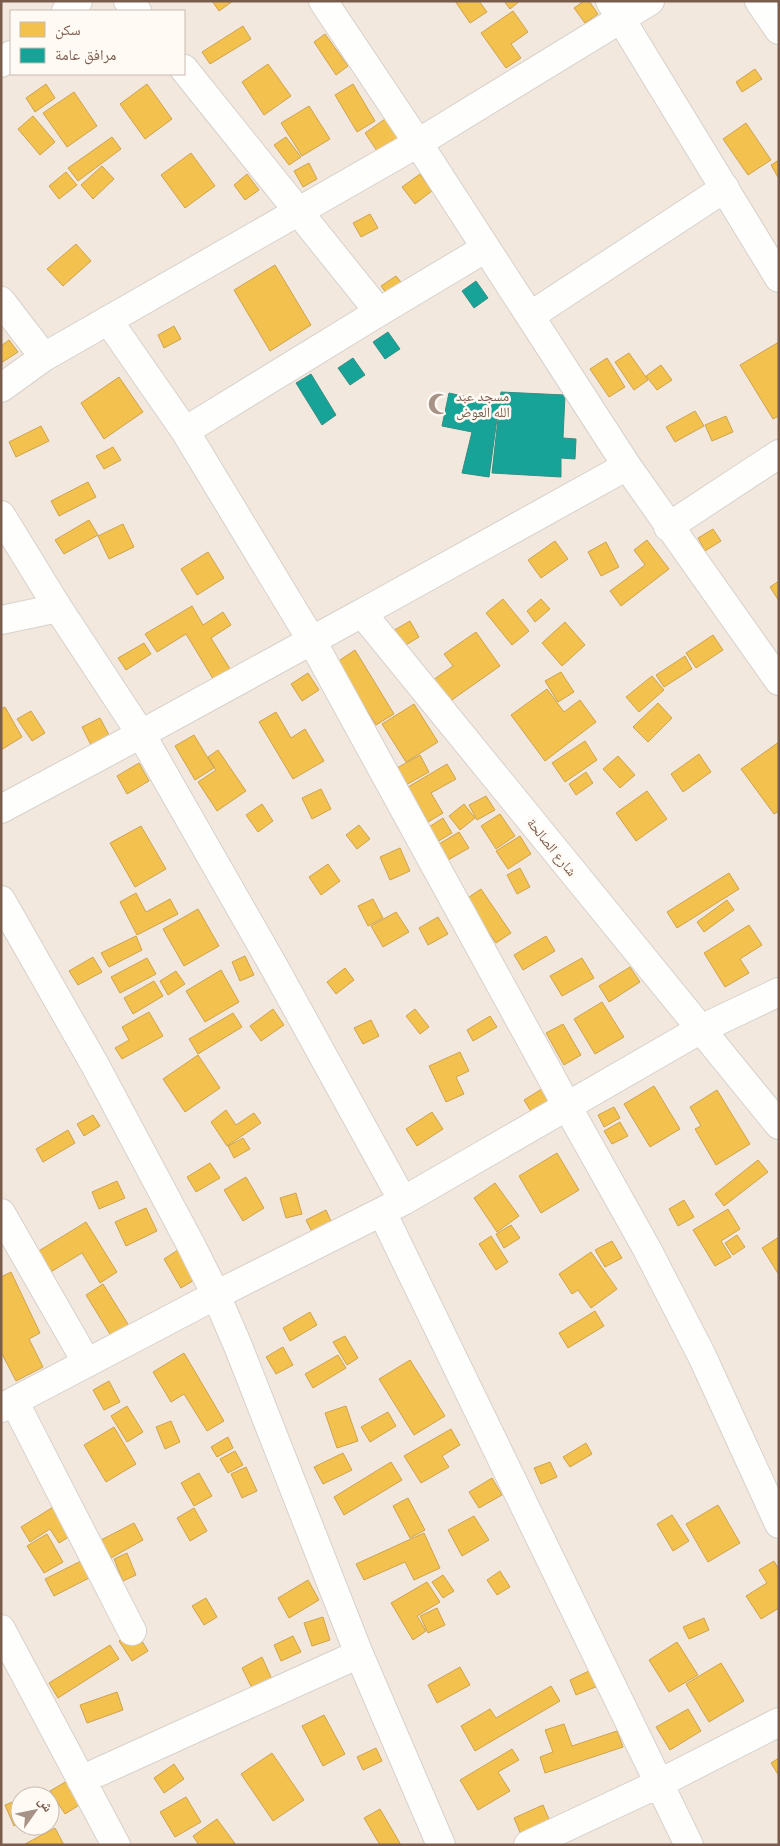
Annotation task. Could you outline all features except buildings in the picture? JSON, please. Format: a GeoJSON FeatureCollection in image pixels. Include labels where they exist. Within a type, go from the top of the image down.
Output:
{"type":"FeatureCollection","features":[{"type":"Feature","properties":{"kind":"street"},"geometry":{"type":"LineString","coordinates":[[67,10],[78,1]]}},
{"type":"Feature","properties":{"kind":"street"},"geometry":{"type":"LineString","coordinates":[[323,1],[418,143],[626,466],[779,681]]}},
{"type":"Feature","properties":{"kind":"street"},"geometry":{"type":"LineString","coordinates":[[1,388],[44,357],[418,143],[616,10],[650,1]]}},
{"type":"Feature","properties":{"kind":"street"},"geometry":{"type":"LineString","coordinates":[[759,1],[779,30]]}},
{"type":"Feature","properties":{"kind":"street"},"geometry":{"type":"LineString","coordinates":[[616,10],[779,278]]}},
{"type":"Feature","properties":{"kind":"street"},"geometry":{"type":"LineString","coordinates":[[185,71],[379,312]]}},
{"type":"Feature","properties":{"kind":"street"},"geometry":{"type":"LineString","coordinates":[[530,316],[725,188]]}},
{"type":"Feature","properties":{"kind":"street"},"geometry":{"type":"LineString","coordinates":[[185,431],[486,248]]}},
{"type":"Feature","properties":{"kind":"street"},"geometry":{"type":"LineString","coordinates":[[1,301],[44,357]]}},
{"type":"Feature","properties":{"kind":"street"},"geometry":{"type":"LineString","coordinates":[[108,320],[185,431],[312,641],[647,1249],[702,1356],[779,1524]]}},
{"type":"Feature","properties":{"kind":"street"},"geometry":{"type":"LineString","coordinates":[[668,527],[779,454]]}},
{"type":"Feature","properties":{"kind":"street"},"geometry":{"type":"LineString","coordinates":[[1,809],[312,641],[626,466]]}},
{"type":"Feature","properties":{"kind":"street"},"geometry":{"type":"LineString","coordinates":[[1,516],[58,608],[141,734],[274,965],[392,1206],[689,1845]]}},
{"type":"Feature","properties":{"kind":"street"},"geometry":{"type":"LineString","coordinates":[[1,620],[58,608]]}},
{"type":"Feature","properties":{"kind":"street","name":"شارع الصالحة"},"geometry":{"type":"LineString","coordinates":[[362,613],[779,1125]]}},
{"type":"Feature","properties":{"kind":"street"},"geometry":{"type":"LineString","coordinates":[[1,900],[99,1074],[216,1295],[238,1346],[359,1654],[441,1845]]}},
{"type":"Feature","properties":{"kind":"street"},"geometry":{"type":"LineString","coordinates":[[132,1631],[8,1405],[216,1295],[392,1206],[701,1029],[779,992]]}},
{"type":"Feature","properties":{"kind":"street"},"geometry":{"type":"LineString","coordinates":[[1,1213],[87,1363]]}},
{"type":"Feature","properties":{"kind":"street"},"geometry":{"type":"LineString","coordinates":[[1,1629],[116,1845]]}},
{"type":"Feature","properties":{"kind":"street"},"geometry":{"type":"LineString","coordinates":[[81,1780],[359,1654]]}},
{"type":"Feature","properties":{"kind":"street"},"geometry":{"type":"LineString","coordinates":[[528,1845],[660,1783],[779,1722]]}},
{"type":"Feature","properties":{"kind":"shaded area"},"geometry":{"type":"Polygon","coordinates":[[[1,1],[779,1],[779,1845],[1,1845],[1,1]]]}},
{"type":"Feature","properties":{"kind":"place","name":"مسجد عبد الله العوض"},"geometry":{"type":"Point","coordinates":[439,404]}}]}
